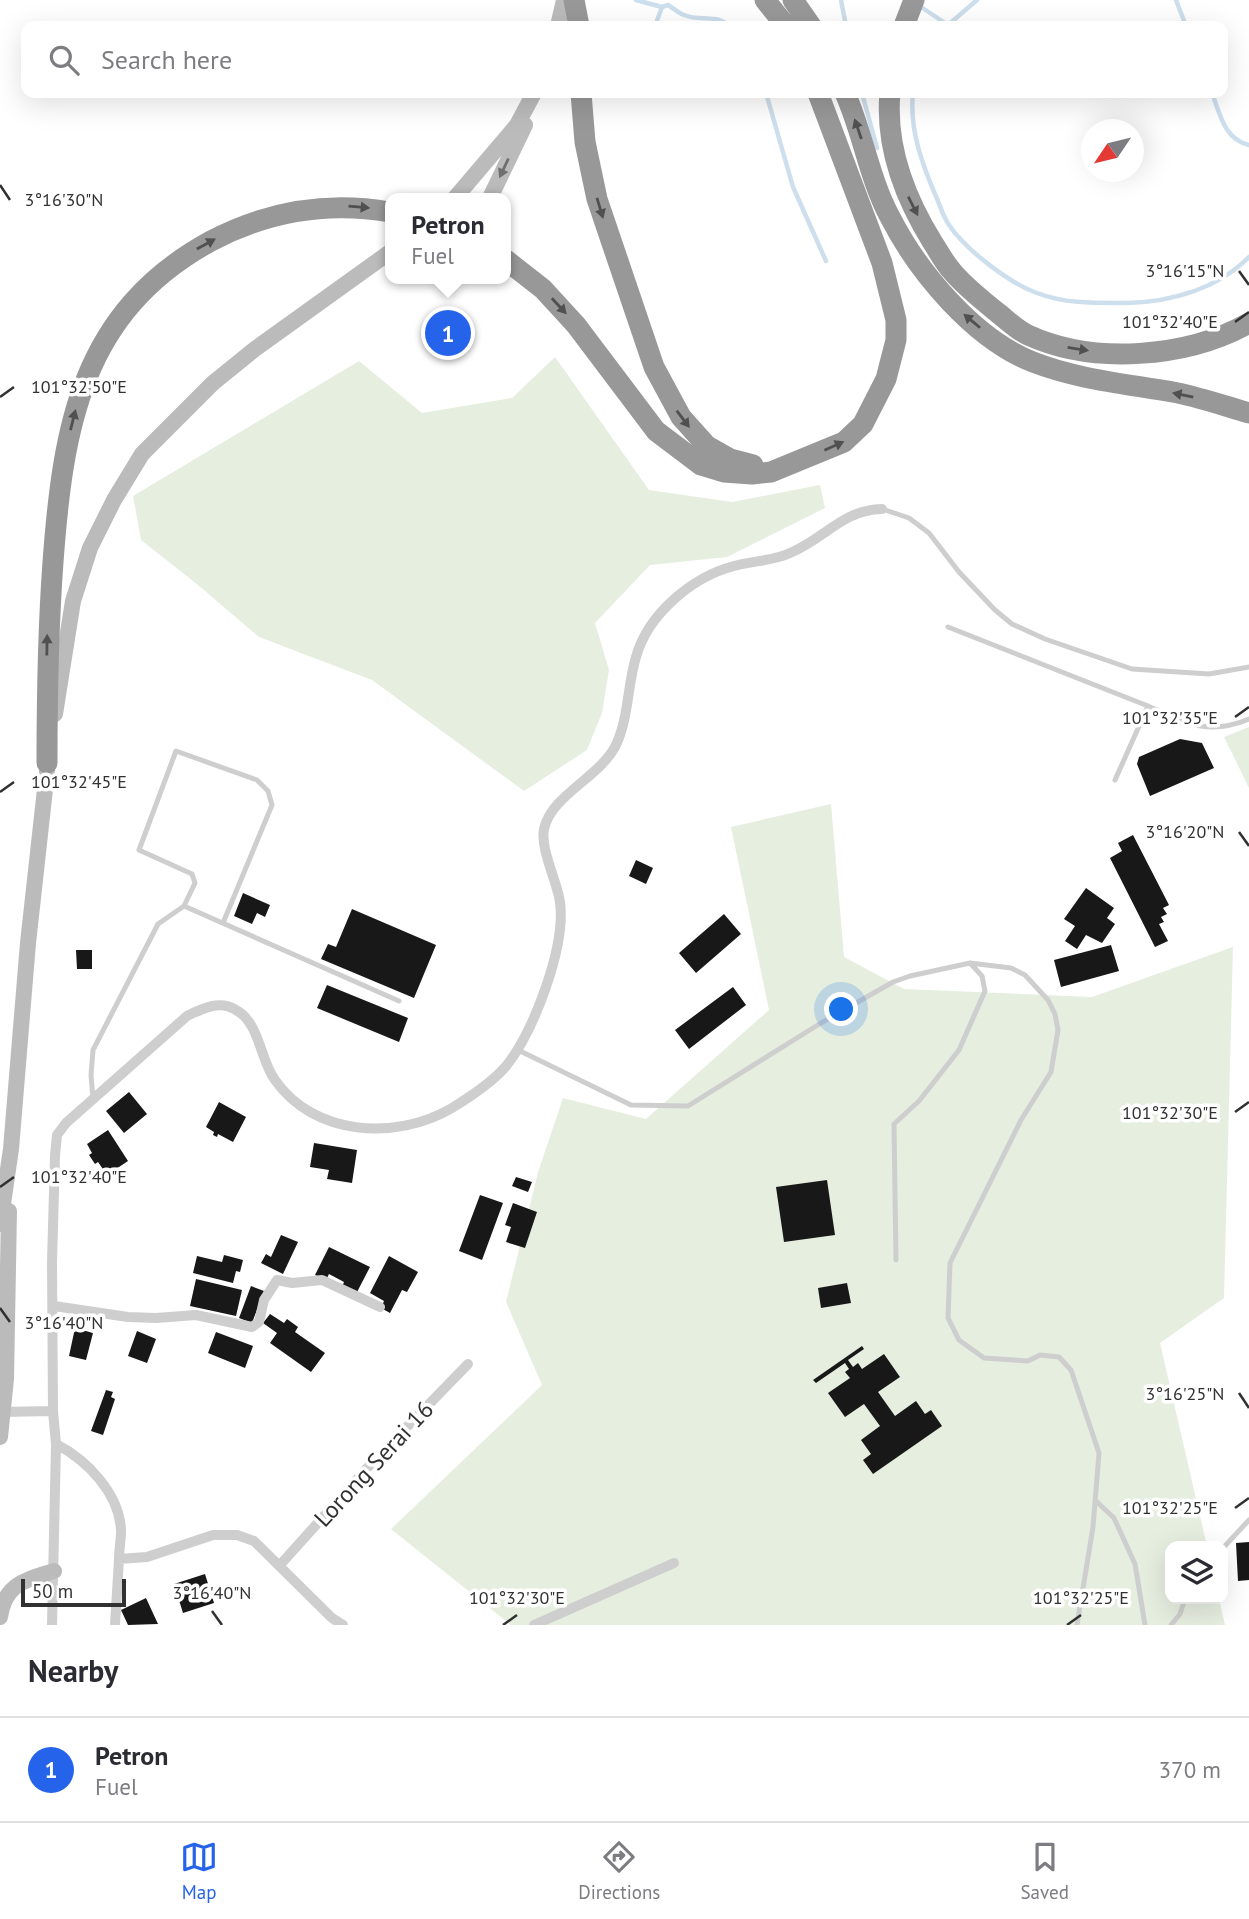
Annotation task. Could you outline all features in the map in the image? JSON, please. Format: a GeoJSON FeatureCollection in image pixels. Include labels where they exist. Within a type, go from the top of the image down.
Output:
{"type":"FeatureCollection","features":[{"type":"Feature","properties":{"kind":"highway"},"geometry":{"type":"LineString","coordinates":[[574,0],[578,21]]}},
{"type":"Feature","properties":{"kind":"highway"},"geometry":{"type":"LineString","coordinates":[[765,0],[782,21]]}},
{"type":"Feature","properties":{"kind":"highway"},"geometry":{"type":"LineString","coordinates":[[793,0],[808,21]]}},
{"type":"Feature","properties":{"kind":"highway"},"geometry":{"type":"LineString","coordinates":[[906,21],[914,0]]}},
{"type":"Feature","properties":{"kind":"highway"},"geometry":{"type":"LineString","coordinates":[[581,98],[585,142],[597,199],[654,367],[671,402],[707,446],[730,459],[771,472]]}},
{"type":"Feature","properties":{"kind":"highway"},"geometry":{"type":"LineString","coordinates":[[511,263],[543,289],[576,325],[656,431],[701,465],[724,472],[771,472],[844,442],[863,424],[886,379],[896,340],[896,320],[882,263],[820,98]]}},
{"type":"Feature","properties":{"kind":"highway"},"geometry":{"type":"LineString","coordinates":[[847,98],[888,214],[912,257],[960,311],[998,342],[1032,361],[1073,374],[1177,393],[1249,413]]}},
{"type":"Feature","properties":{"kind":"highway"},"geometry":{"type":"LineString","coordinates":[[890,98],[891,130],[898,170],[909,201],[950,270],[981,300],[1026,335],[1073,350],[1119,354],[1159,352],[1203,344],[1249,323]]}},
{"type":"Feature","properties":{"kind":"highway"},"geometry":{"type":"LineString","coordinates":[[47,763],[48,625],[57,506],[71,426],[81,390],[93,362],[119,318],[154,282],[183,258],[241,227],[327,206],[357,206],[385,211]]}},
{"type":"Feature","properties":{"kind":"main road"},"geometry":{"type":"LineString","coordinates":[[559,21],[564,0]]}},
{"type":"Feature","properties":{"kind":"main road"},"geometry":{"type":"LineString","coordinates":[[459,193],[517,125],[532,98]]}},
{"type":"Feature","properties":{"kind":"main road"},"geometry":{"type":"LineString","coordinates":[[492,193],[530,113],[534,98]]}},
{"type":"Feature","properties":{"kind":"main road"},"geometry":{"type":"LineString","coordinates":[[0,1437],[6,1379],[11,1149],[28,943],[47,763],[73,601],[86,558],[114,500],[142,454],[213,383],[254,349],[385,256]]}},
{"type":"Feature","properties":{"kind":"main road"},"geometry":{"type":"LineString","coordinates":[[0,1224],[11,1149]]}},
{"type":"Feature","properties":{"kind":"main road"},"geometry":{"type":"LineString","coordinates":[[0,1616],[9,1591],[24,1580],[54,1571]]}},
{"type":"Feature","properties":{"kind":"street"},"geometry":{"type":"LineString","coordinates":[[52,1625],[56,1444],[53,1412],[52,1262],[57,1135],[65,1123],[187,1016],[212,1005],[234,1008],[242,1014],[256,1036],[274,1080],[295,1103],[316,1117],[340,1125],[389,1128],[404,1126],[451,1109],[506,1066],[536,1013],[554,959],[560,925],[560,902],[543,832],[549,814],[564,797],[599,769],[615,746],[629,703],[636,655],[646,633],[677,595],[698,580],[733,566],[785,556],[812,542],[853,514],[866,509],[882,509]]}},
{"type":"Feature","properties":{"kind":"street"},"geometry":{"type":"LineString","coordinates":[[54,1306],[128,1317],[196,1315],[252,1327],[259,1322],[264,1300],[277,1280],[292,1283],[322,1280],[380,1307]]}},
{"type":"Feature","properties":{"kind":"street","name":"Lorong Serai 16"},"geometry":{"type":"LineString","coordinates":[[280,1565],[368,1467],[468,1364]]}},
{"type":"Feature","properties":{"kind":"street"},"geometry":{"type":"LineString","coordinates":[[0,1412],[53,1412]]}},
{"type":"Feature","properties":{"kind":"street"},"geometry":{"type":"LineString","coordinates":[[56,1444],[74,1453],[91,1469],[113,1502],[121,1529],[115,1625]]}},
{"type":"Feature","properties":{"kind":"street"},"geometry":{"type":"LineString","coordinates":[[118,1559],[147,1557],[222,1534],[237,1535],[254,1541],[332,1618],[343,1625]]}},
{"type":"Feature","properties":{"kind":"street"},"geometry":{"type":"LineString","coordinates":[[534,1625],[674,1563]]}},
{"type":"Feature","properties":{"kind":"lane"},"geometry":{"type":"LineString","coordinates":[[882,509],[904,516],[923,528],[995,610],[1012,624],[1045,639],[1132,669],[1209,674],[1249,667]]}},
{"type":"Feature","properties":{"kind":"lane"},"geometry":{"type":"LineString","coordinates":[[948,627],[1148,706],[1189,725],[1212,728],[1232,726],[1249,719]]}},
{"type":"Feature","properties":{"kind":"lane"},"geometry":{"type":"LineString","coordinates":[[1115,780],[1148,706]]}},
{"type":"Feature","properties":{"kind":"lane"},"geometry":{"type":"LineString","coordinates":[[93,1099],[93,1050],[158,924],[184,906],[195,883],[192,874],[139,850],[176,751],[257,780],[268,792],[272,805],[223,923]]}},
{"type":"Feature","properties":{"kind":"lane"},"geometry":{"type":"LineString","coordinates":[[184,906],[399,1001]]}},
{"type":"Feature","properties":{"kind":"lane"},"geometry":{"type":"LineString","coordinates":[[516,1049],[631,1105],[688,1106],[821,1023],[893,982],[970,963],[1011,968],[1025,975],[1048,1000],[1055,1014],[1058,1030],[1051,1072],[1021,1120],[950,1263],[948,1318],[959,1340],[984,1358],[1028,1361],[1040,1355],[1059,1357],[1071,1370],[1099,1453],[1093,1527],[1077,1625]]}},
{"type":"Feature","properties":{"kind":"lane"},"geometry":{"type":"LineString","coordinates":[[896,1260],[894,1124],[919,1101],[959,1050],[985,991],[982,976],[970,963]]}},
{"type":"Feature","properties":{"kind":"lane"},"geometry":{"type":"LineString","coordinates":[[1095,1500],[1114,1518],[1135,1564],[1145,1625]]}},
{"type":"Feature","properties":{"kind":"lane"},"geometry":{"type":"LineString","coordinates":[[1228,1543],[1249,1520]]}},
{"type":"Feature","properties":{"kind":"lane"},"geometry":{"type":"LineString","coordinates":[[1171,1625],[1180,1614],[1183,1604]]}},
{"type":"Feature","properties":{"kind":"shaded area"},"geometry":{"type":"Polygon","coordinates":[[[555,357],[649,490],[732,502],[820,485],[825,508],[727,557],[650,565],[595,623],[609,670],[602,713],[587,750],[524,791],[372,680],[259,637],[141,540],[133,496],[359,361],[422,413],[512,398],[555,357]]]}},
{"type":"Feature","properties":{"kind":"shaded area"},"geometry":{"type":"Polygon","coordinates":[[[1249,727],[1249,788],[1224,737],[1249,727]]]}},
{"type":"Feature","properties":{"kind":"shaded area"},"geometry":{"type":"Polygon","coordinates":[[[831,804],[844,957],[904,989],[1092,997],[1233,947],[1224,1298],[1160,1343],[1206,1541],[1165,1541],[1165,1604],[1220,1604],[1225,1625],[511,1625],[391,1529],[542,1385],[506,1302],[538,1172],[563,1098],[646,1119],[769,1010],[731,827],[831,804]]]}},
{"type":"Feature","properties":{"kind":"building"},"geometry":{"type":"Polygon","coordinates":[[[1180,739],[1202,743],[1214,768],[1150,796],[1137,764],[1139,757],[1180,739]]]}},
{"type":"Feature","properties":{"kind":"building"},"geometry":{"type":"Polygon","coordinates":[[[1133,835],[1169,905],[1163,908],[1167,914],[1161,917],[1164,922],[1159,924],[1168,941],[1155,947],[1110,858],[1122,851],[1118,843],[1133,835]]]}},
{"type":"Feature","properties":{"kind":"building"},"geometry":{"type":"Polygon","coordinates":[[[636,860],[653,868],[646,884],[629,876],[636,860]]]}},
{"type":"Feature","properties":{"kind":"building"},"geometry":{"type":"Polygon","coordinates":[[[1086,888],[1114,908],[1107,918],[1115,924],[1102,943],[1086,935],[1077,949],[1065,941],[1075,926],[1064,919],[1086,888]]]}},
{"type":"Feature","properties":{"kind":"building"},"geometry":{"type":"Polygon","coordinates":[[[243,893],[270,905],[265,917],[257,913],[252,924],[234,916],[243,893]]]}},
{"type":"Feature","properties":{"kind":"building"},"geometry":{"type":"Polygon","coordinates":[[[352,909],[436,945],[414,998],[321,959],[328,944],[336,947],[352,909]]]}},
{"type":"Feature","properties":{"kind":"building"},"geometry":{"type":"Polygon","coordinates":[[[724,914],[741,934],[696,973],[679,953],[724,914]]]}},
{"type":"Feature","properties":{"kind":"building"},"geometry":{"type":"Polygon","coordinates":[[[1111,945],[1119,971],[1061,987],[1054,960],[1111,945]]]}},
{"type":"Feature","properties":{"kind":"building"},"geometry":{"type":"Polygon","coordinates":[[[76,950],[92,950],[92,969],[77,969],[76,950]]]}},
{"type":"Feature","properties":{"kind":"building"},"geometry":{"type":"Polygon","coordinates":[[[327,985],[408,1018],[399,1042],[317,1008],[327,985]]]}},
{"type":"Feature","properties":{"kind":"building"},"geometry":{"type":"Polygon","coordinates":[[[733,987],[746,1005],[689,1049],[675,1030],[733,987]]]}},
{"type":"Feature","properties":{"kind":"building"},"geometry":{"type":"Polygon","coordinates":[[[129,1092],[147,1114],[124,1133],[106,1111],[129,1092]]]}},
{"type":"Feature","properties":{"kind":"building"},"geometry":{"type":"Polygon","coordinates":[[[219,1102],[246,1117],[233,1142],[218,1134],[217,1137],[213,1135],[214,1132],[206,1127],[219,1102]]]}},
{"type":"Feature","properties":{"kind":"building"},"geometry":{"type":"Polygon","coordinates":[[[108,1130],[128,1161],[107,1175],[89,1155],[92,1153],[87,1144],[108,1130]]]}},
{"type":"Feature","properties":{"kind":"building"},"geometry":{"type":"Polygon","coordinates":[[[314,1143],[357,1150],[352,1183],[327,1179],[329,1170],[310,1167],[314,1143]]]}},
{"type":"Feature","properties":{"kind":"building"},"geometry":{"type":"Polygon","coordinates":[[[516,1177],[532,1182],[528,1192],[512,1186],[516,1177]]]}},
{"type":"Feature","properties":{"kind":"building"},"geometry":{"type":"Polygon","coordinates":[[[827,1180],[835,1235],[784,1242],[776,1187],[827,1180]]]}},
{"type":"Feature","properties":{"kind":"building"},"geometry":{"type":"Polygon","coordinates":[[[480,1195],[503,1203],[482,1260],[459,1251],[480,1195]]]}},
{"type":"Feature","properties":{"kind":"building"},"geometry":{"type":"Polygon","coordinates":[[[513,1203],[537,1212],[525,1248],[506,1242],[511,1227],[505,1225],[513,1203]]]}},
{"type":"Feature","properties":{"kind":"building"},"geometry":{"type":"Polygon","coordinates":[[[281,1235],[298,1242],[283,1274],[261,1263],[266,1254],[271,1257],[281,1235]]]}},
{"type":"Feature","properties":{"kind":"building"},"geometry":{"type":"Polygon","coordinates":[[[329,1247],[370,1267],[356,1294],[342,1287],[344,1282],[329,1274],[326,1280],[315,1275],[329,1247]]]}},
{"type":"Feature","properties":{"kind":"building"},"geometry":{"type":"Polygon","coordinates":[[[224,1255],[243,1260],[233,1283],[193,1273],[197,1256],[222,1262],[224,1255]]]}},
{"type":"Feature","properties":{"kind":"building"},"geometry":{"type":"Polygon","coordinates":[[[389,1256],[418,1272],[407,1292],[402,1290],[390,1313],[381,1308],[384,1301],[370,1293],[389,1256]]]}},
{"type":"Feature","properties":{"kind":"building"},"geometry":{"type":"Polygon","coordinates":[[[196,1279],[242,1290],[236,1316],[190,1306],[196,1279]]]}},
{"type":"Feature","properties":{"kind":"building"},"geometry":{"type":"Polygon","coordinates":[[[847,1283],[851,1303],[821,1308],[818,1288],[847,1283]]]}},
{"type":"Feature","properties":{"kind":"building"},"geometry":{"type":"Polygon","coordinates":[[[251,1286],[264,1291],[252,1323],[239,1318],[251,1286]]]}},
{"type":"Feature","properties":{"kind":"building"},"geometry":{"type":"Polygon","coordinates":[[[270,1314],[284,1323],[287,1319],[298,1327],[295,1332],[325,1353],[311,1372],[270,1343],[277,1333],[263,1323],[270,1314]]]}},
{"type":"Feature","properties":{"kind":"building"},"geometry":{"type":"Polygon","coordinates":[[[75,1328],[93,1333],[86,1360],[69,1356],[75,1328]]]}},
{"type":"Feature","properties":{"kind":"building"},"geometry":{"type":"Polygon","coordinates":[[[137,1331],[156,1339],[147,1363],[128,1356],[137,1331]]]}},
{"type":"Feature","properties":{"kind":"building"},"geometry":{"type":"Polygon","coordinates":[[[216,1332],[253,1346],[245,1368],[208,1353],[216,1332]]]}},
{"type":"Feature","properties":{"kind":"building"},"geometry":{"type":"Polygon","coordinates":[[[862,1346],[864,1349],[848,1360],[853,1367],[858,1363],[862,1369],[884,1354],[900,1377],[878,1392],[895,1416],[916,1401],[925,1414],[931,1410],[942,1426],[873,1474],[863,1460],[871,1454],[861,1440],[880,1426],[864,1404],[845,1417],[828,1393],[850,1378],[845,1372],[849,1369],[845,1363],[816,1383],[813,1380],[862,1346]]]}},
{"type":"Feature","properties":{"kind":"building"},"geometry":{"type":"Polygon","coordinates":[[[106,1390],[113,1392],[111,1397],[115,1399],[103,1435],[91,1431],[106,1390]]]}},
{"type":"Feature","properties":{"kind":"building"},"geometry":{"type":"Polygon","coordinates":[[[1249,1542],[1249,1580],[1238,1581],[1236,1543],[1249,1542]]]}},
{"type":"Feature","properties":{"kind":"building"},"geometry":{"type":"Polygon","coordinates":[[[205,1574],[214,1603],[183,1613],[174,1584],[205,1574]]]}},
{"type":"Feature","properties":{"kind":"building"},"geometry":{"type":"Polygon","coordinates":[[[146,1598],[158,1624],[128,1625],[121,1610],[146,1598]]]}},
{"type":"Feature","properties":{"kind":"waterway"},"geometry":{"type":"LineString","coordinates":[[636,0],[662,7]]}},
{"type":"Feature","properties":{"kind":"waterway"},"geometry":{"type":"LineString","coordinates":[[841,0],[845,21]]}},
{"type":"Feature","properties":{"kind":"waterway"},"geometry":{"type":"LineString","coordinates":[[953,21],[977,0]]}},
{"type":"Feature","properties":{"kind":"waterway"},"geometry":{"type":"LineString","coordinates":[[1176,0],[1184,21]]}},
{"type":"Feature","properties":{"kind":"waterway"},"geometry":{"type":"LineString","coordinates":[[657,21],[662,7],[668,5],[684,15],[721,21]]}},
{"type":"Feature","properties":{"kind":"waterway"},"geometry":{"type":"LineString","coordinates":[[921,7],[942,21]]}},
{"type":"Feature","properties":{"kind":"waterway"},"geometry":{"type":"LineString","coordinates":[[767,98],[793,187],[826,261]]}},
{"type":"Feature","properties":{"kind":"waterway"},"geometry":{"type":"LineString","coordinates":[[863,98],[877,148]]}},
{"type":"Feature","properties":{"kind":"waterway"},"geometry":{"type":"LineString","coordinates":[[913,98],[918,148],[947,222],[977,255],[1001,274],[1026,288],[1048,297],[1081,302],[1127,303],[1160,300],[1192,292],[1223,278],[1249,257]]}},
{"type":"Feature","properties":{"kind":"waterway"},"geometry":{"type":"LineString","coordinates":[[1214,98],[1228,131],[1249,145]]}},
{"type":"Feature","properties":{"kind":"place","name":"Petron"},"geometry":{"type":"Point","coordinates":[448,333]}}]}
